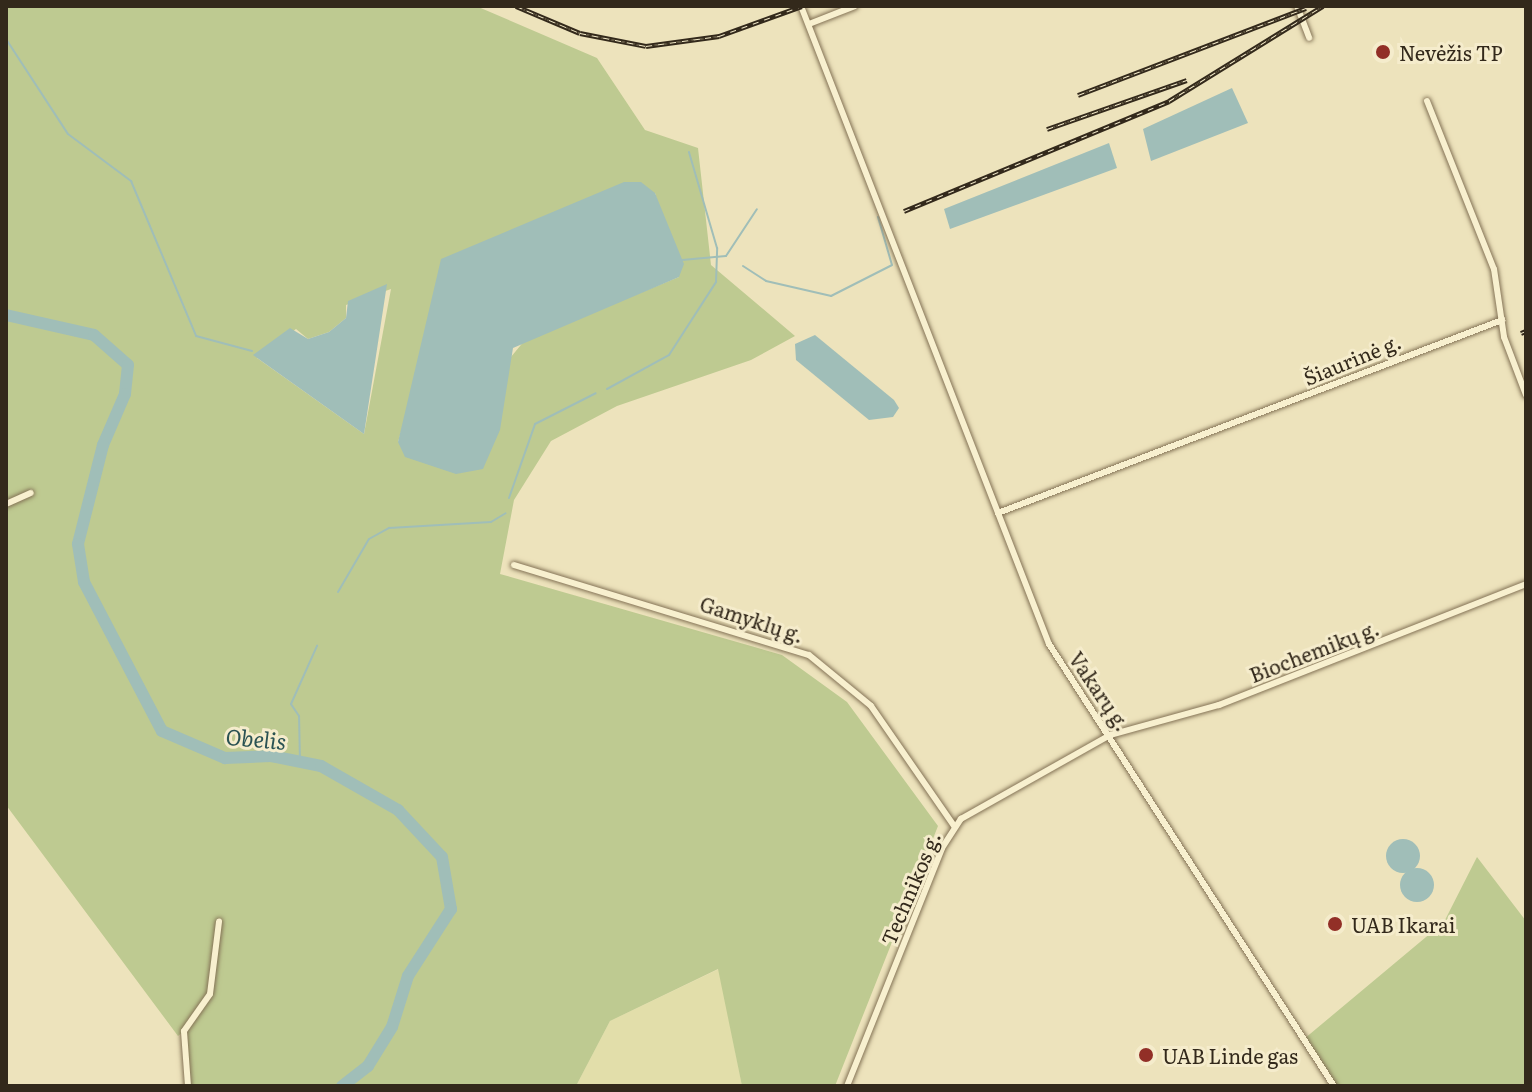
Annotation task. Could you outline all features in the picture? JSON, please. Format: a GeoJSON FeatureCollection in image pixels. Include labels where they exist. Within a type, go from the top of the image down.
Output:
{"type":"FeatureCollection","features":[{"type":"Feature","properties":{"kind":"street","name":"Vakarų g."},"geometry":{"type":"LineString","coordinates":[[801,6],[1049,644],[1334,1086]]}},
{"type":"Feature","properties":{"kind":"street"},"geometry":{"type":"LineString","coordinates":[[809,24],[855,6]]}},
{"type":"Feature","properties":{"kind":"street"},"geometry":{"type":"LineString","coordinates":[[1297,6],[1309,38]]}},
{"type":"Feature","properties":{"kind":"street"},"geometry":{"type":"LineString","coordinates":[[1427,101],[1494,269],[1502,320],[1526,395]]}},
{"type":"Feature","properties":{"kind":"street","name":"Šiaurinė g."},"geometry":{"type":"LineString","coordinates":[[998,513],[1502,320]]}},
{"type":"Feature","properties":{"kind":"street"},"geometry":{"type":"LineString","coordinates":[[6,504],[31,493]]}},
{"type":"Feature","properties":{"kind":"street","name":"Gamyklų g."},"geometry":{"type":"LineString","coordinates":[[514,565],[809,655],[871,706],[954,826]]}},
{"type":"Feature","properties":{"kind":"street","name":"Biochemikų g."},"geometry":{"type":"LineString","coordinates":[[1110,735],[1219,705],[1526,584]]}},
{"type":"Feature","properties":{"kind":"street","name":"Technikos g."},"geometry":{"type":"LineString","coordinates":[[847,1086],[954,826],[1110,735]]}},
{"type":"Feature","properties":{"kind":"street"},"geometry":{"type":"LineString","coordinates":[[188,1086],[184,1031],[210,994],[219,922]]}},
{"type":"Feature","properties":{"kind":"shaded area"},"geometry":{"type":"Polygon","coordinates":[[[719,969],[742,1086],[576,1086],[610,1021],[719,969]]]}},
{"type":"Feature","properties":{"kind":"green space"},"geometry":{"type":"Polygon","coordinates":[[[6,6],[476,6],[597,58],[645,130],[698,148],[711,265],[795,336],[751,360],[617,406],[551,441],[514,500],[500,574],[782,655],[847,702],[938,826],[835,1086],[742,1086],[718,969],[610,1021],[576,1086],[188,1086],[183,1032],[178,1036],[6,805],[6,6]],[[655,193],[403,425],[398,442],[503,390],[505,364],[525,340],[679,277],[655,193]],[[391,289],[346,305],[346,318],[329,332],[308,339],[296,329],[257,358],[364,434],[391,289]]]}},
{"type":"Feature","properties":{"kind":"green space"},"geometry":{"type":"Polygon","coordinates":[[[1477,857],[1526,921],[1526,1086],[1334,1086],[1304,1039],[1444,922],[1477,857]]]}},
{"type":"Feature","properties":{"kind":"water"},"geometry":{"type":"Polygon","coordinates":[[[1232,88],[1248,123],[1151,161],[1143,129],[1232,88]]]}},
{"type":"Feature","properties":{"kind":"water"},"geometry":{"type":"Polygon","coordinates":[[[1109,143],[1117,168],[950,229],[944,209],[1109,143]]]}},
{"type":"Feature","properties":{"kind":"water"},"geometry":{"type":"Polygon","coordinates":[[[624,182],[641,182],[655,193],[684,264],[679,277],[513,348],[500,430],[483,469],[456,474],[405,457],[398,442],[441,259],[624,182]]]}},
{"type":"Feature","properties":{"kind":"water"},"geometry":{"type":"Polygon","coordinates":[[[387,284],[364,434],[253,355],[290,328],[308,339],[329,332],[346,318],[348,301],[387,284]]]}},
{"type":"Feature","properties":{"kind":"water"},"geometry":{"type":"Polygon","coordinates":[[[815,335],[894,400],[899,408],[893,417],[869,420],[796,360],[795,344],[815,335]]]}},
{"type":"Feature","properties":{"kind":"water"},"geometry":{"type":"Polygon","coordinates":[[[1403,839],[1415,844],[1420,856],[1415,868],[1403,873],[1391,868],[1386,856],[1391,844],[1403,839]]]}},
{"type":"Feature","properties":{"kind":"water"},"geometry":{"type":"Polygon","coordinates":[[[1417,868],[1429,873],[1434,885],[1429,897],[1417,902],[1405,897],[1400,885],[1405,873],[1417,868]]]}},
{"type":"Feature","properties":{"kind":"waterway"},"geometry":{"type":"LineString","coordinates":[[6,39],[68,134],[131,181],[196,336],[252,351]]}},
{"type":"Feature","properties":{"kind":"waterway"},"geometry":{"type":"LineString","coordinates":[[607,389],[669,355],[716,282],[717,248],[689,152]]}},
{"type":"Feature","properties":{"kind":"waterway"},"geometry":{"type":"LineString","coordinates":[[682,260],[726,256],[757,209]]}},
{"type":"Feature","properties":{"kind":"waterway"},"geometry":{"type":"LineString","coordinates":[[743,266],[766,281],[831,296],[892,265],[878,217]]}},
{"type":"Feature","properties":{"kind":"waterway","name":"Obelis"},"geometry":{"type":"LineString","coordinates":[[6,315],[94,335],[128,365],[125,394],[103,445],[78,544],[84,582],[162,731],[225,758],[271,756],[321,766],[398,810],[442,857],[451,909],[408,976],[392,1027],[368,1066],[342,1086]]}},
{"type":"Feature","properties":{"kind":"waterway"},"geometry":{"type":"LineString","coordinates":[[509,498],[535,424],[596,393]]}},
{"type":"Feature","properties":{"kind":"waterway"},"geometry":{"type":"LineString","coordinates":[[338,592],[369,539],[389,528],[491,522],[506,513]]}},
{"type":"Feature","properties":{"kind":"waterway"},"geometry":{"type":"LineString","coordinates":[[300,762],[299,716],[291,704],[317,646]]}},
{"type":"Feature","properties":{"kind":"railway"},"geometry":{"type":"LineString","coordinates":[[516,6],[580,33],[646,46],[719,36],[802,6]]}},
{"type":"Feature","properties":{"kind":"railway"},"geometry":{"type":"LineString","coordinates":[[904,211],[1169,101],[1323,6]]}},
{"type":"Feature","properties":{"kind":"railway"},"geometry":{"type":"LineString","coordinates":[[1078,95],[1306,8]]}},
{"type":"Feature","properties":{"kind":"railway"},"geometry":{"type":"LineString","coordinates":[[1047,129],[1187,80]]}},
{"type":"Feature","properties":{"kind":"railway"},"geometry":{"type":"LineString","coordinates":[[1521,333],[1526,331]]}},
{"type":"Feature","properties":{"kind":"place","name":"Nevėžis TP"},"geometry":{"type":"Point","coordinates":[1383,52]}},
{"type":"Feature","properties":{"kind":"place","name":"UAB Ikarai"},"geometry":{"type":"Point","coordinates":[1335,924]}},
{"type":"Feature","properties":{"kind":"place","name":"UAB Linde gas"},"geometry":{"type":"Point","coordinates":[1146,1055]}}]}
